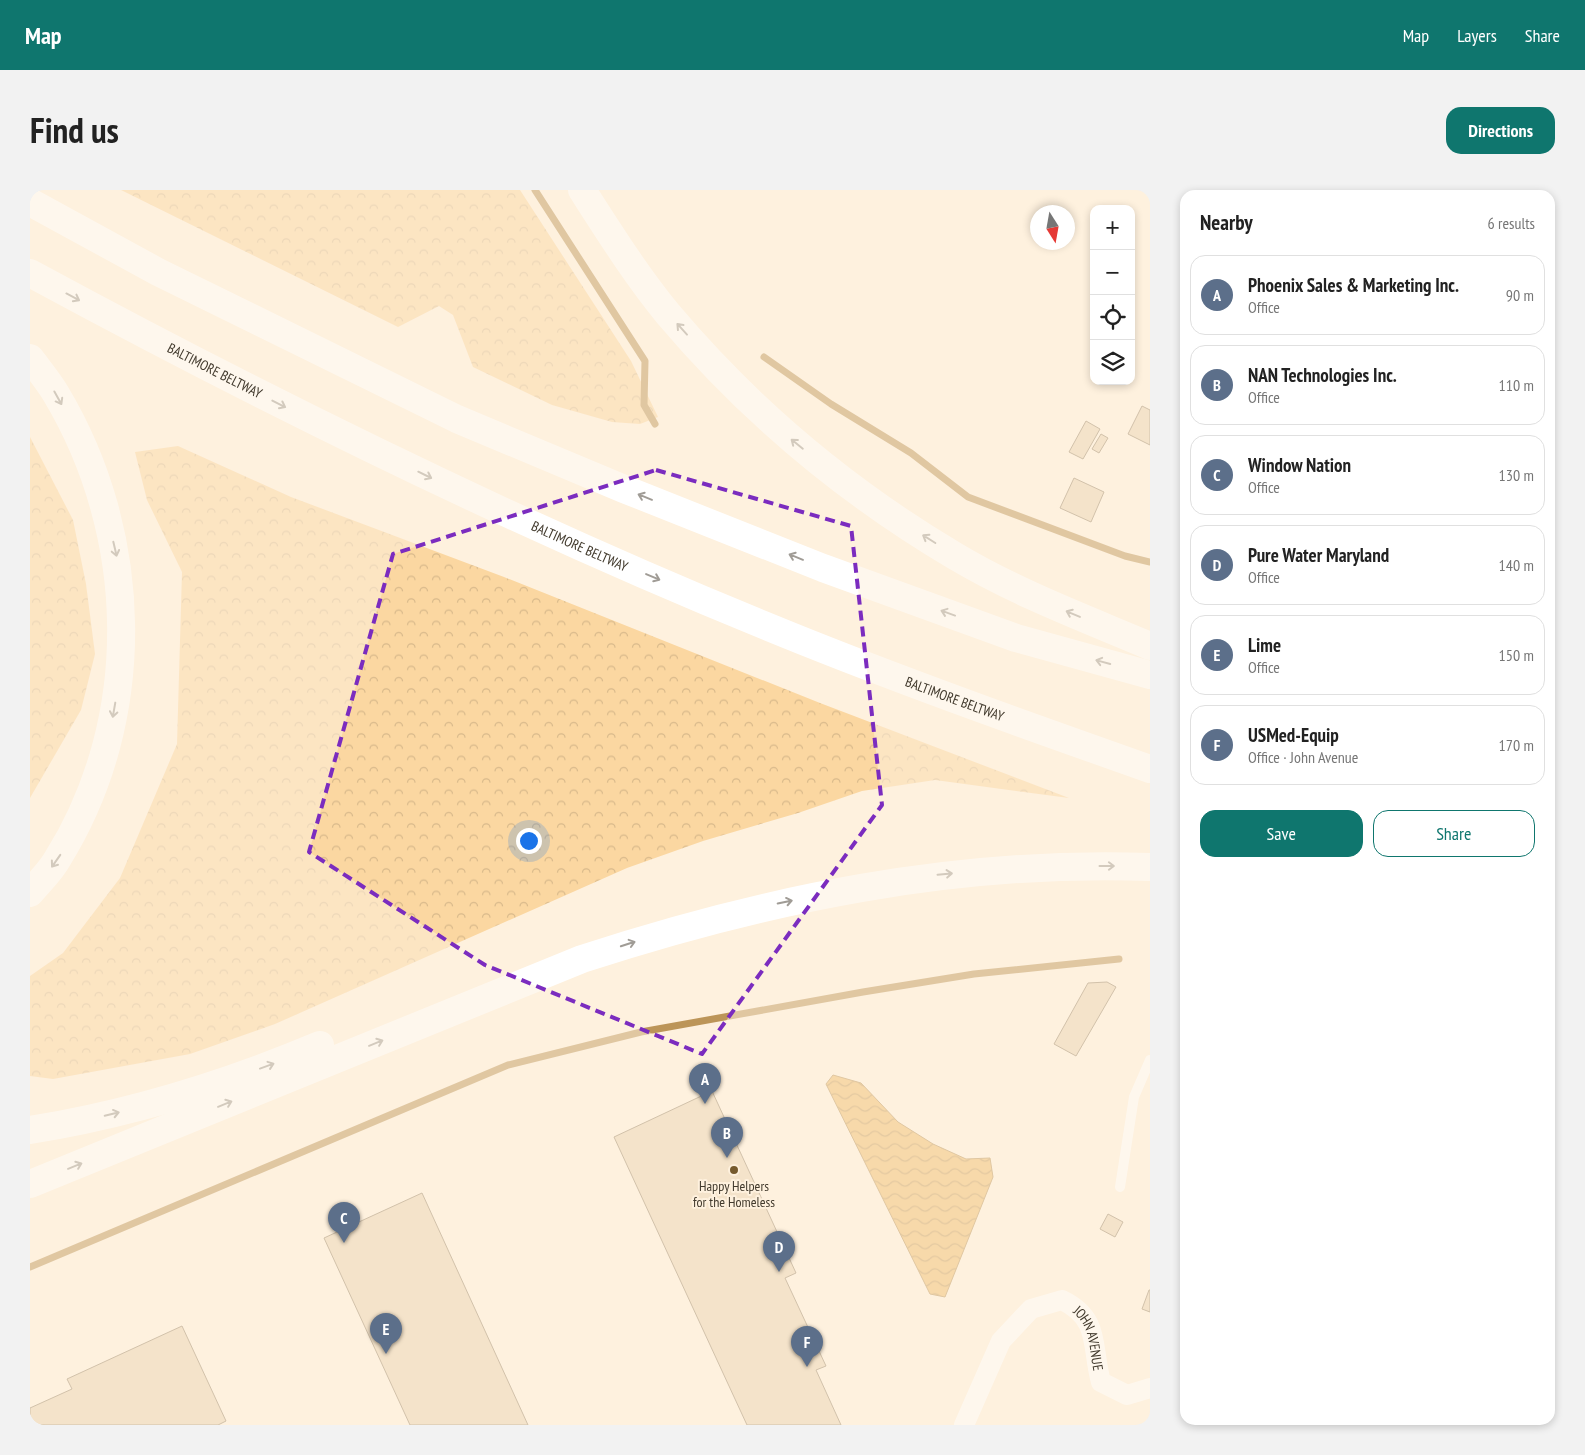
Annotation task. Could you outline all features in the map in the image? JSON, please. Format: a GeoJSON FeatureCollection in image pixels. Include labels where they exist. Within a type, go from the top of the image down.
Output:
{"type":"FeatureCollection","features":[{"type":"Feature","properties":{"kind":"highway"},"geometry":{"type":"LineString","coordinates":[[582,190],[620,250],[668,313],[724,374],[784,433],[888,513],[956,556],[1028,594],[1150,646]]}},
{"type":"Feature","properties":{"kind":"highway"},"geometry":{"type":"LineString","coordinates":[[30,202],[158,272],[457,419],[624,489],[823,568],[1016,638],[1150,675]]}},
{"type":"Feature","properties":{"kind":"highway","name":"BALTIMORE BELTWAY"},"geometry":{"type":"LineString","coordinates":[[30,273],[293,412],[448,486],[593,551],[803,641],[1150,770]]}},
{"type":"Feature","properties":{"kind":"highway"},"geometry":{"type":"LineString","coordinates":[[30,358],[56,394],[90,464],[106,510],[118,560],[122,618],[119,683],[109,738],[89,798],[58,859],[30,893]]}},
{"type":"Feature","properties":{"kind":"highway"},"geometry":{"type":"LineString","coordinates":[[30,1184],[582,960],[656,935],[742,912],[832,892],[930,876],[1029,867],[1150,867]]}},
{"type":"Feature","properties":{"kind":"highway"},"geometry":{"type":"LineString","coordinates":[[30,1130],[74,1123],[144,1107],[221,1083],[313,1048],[468,984],[526,966],[582,960]]}},
{"type":"Feature","properties":{"kind":"street","name":"JOHN AVENUE"},"geometry":{"type":"LineString","coordinates":[[964,1425],[1001,1341],[1031,1309],[1062,1300],[1078,1308],[1090,1324],[1101,1382],[1127,1395],[1150,1388]]}},
{"type":"Feature","properties":{"kind":"lane"},"geometry":{"type":"LineString","coordinates":[[1120,1187],[1134,1097],[1150,1060]]}},
{"type":"Feature","properties":{"kind":"highlighted area"},"geometry":{"type":"Polygon","coordinates":[[[656,470],[851,526],[882,805],[702,1054],[485,965],[309,852],[393,554],[656,470]]]}},
{"type":"Feature","properties":{"kind":"green space"},"geometry":{"type":"Polygon","coordinates":[[[121,190],[520,190],[631,361],[658,417],[640,424],[612,422],[552,405],[473,367],[453,315],[439,306],[398,327],[121,190]]]}},
{"type":"Feature","properties":{"kind":"green space"},"geometry":{"type":"Polygon","coordinates":[[[30,437],[73,520],[86,584],[95,654],[81,710],[30,798],[30,437]]]}},
{"type":"Feature","properties":{"kind":"green space"},"geometry":{"type":"Polygon","coordinates":[[[178,446],[291,497],[504,577],[820,703],[1069,798],[935,780],[862,791],[798,813],[703,841],[627,868],[275,1024],[190,1054],[53,1079],[30,1076],[30,976],[63,953],[120,878],[177,744],[182,572],[147,500],[135,452],[178,446]]]}},
{"type":"Feature","properties":{"kind":"water"},"geometry":{"type":"Polygon","coordinates":[[[833,1075],[861,1083],[898,1122],[933,1144],[966,1159],[990,1158],[993,1177],[945,1297],[930,1294],[826,1084],[833,1075]]]}},
{"type":"Feature","properties":{"kind":"building"},"geometry":{"type":"Polygon","coordinates":[[[1142,406],[1150,410],[1150,445],[1128,434],[1142,406]]]}},
{"type":"Feature","properties":{"kind":"building"},"geometry":{"type":"Polygon","coordinates":[[[1086,421],[1100,429],[1083,459],[1069,452],[1086,421]]]}},
{"type":"Feature","properties":{"kind":"building"},"geometry":{"type":"Polygon","coordinates":[[[1101,434],[1108,438],[1099,453],[1092,449],[1101,434]]]}},
{"type":"Feature","properties":{"kind":"building"},"geometry":{"type":"Polygon","coordinates":[[[1074,478],[1104,492],[1091,522],[1060,508],[1074,478]]]}},
{"type":"Feature","properties":{"kind":"building"},"geometry":{"type":"Polygon","coordinates":[[[1107,982],[1116,987],[1076,1056],[1054,1044],[1088,983],[1107,982]]]}},
{"type":"Feature","properties":{"kind":"building"},"geometry":{"type":"Polygon","coordinates":[[[712,1091],[796,1273],[785,1278],[826,1366],[816,1370],[841,1425],[747,1425],[614,1137],[712,1091]]]}},
{"type":"Feature","properties":{"kind":"building"},"geometry":{"type":"Polygon","coordinates":[[[422,1193],[528,1425],[410,1425],[324,1238],[422,1193]]]}},
{"type":"Feature","properties":{"kind":"building"},"geometry":{"type":"Polygon","coordinates":[[[1108,1214],[1123,1222],[1115,1237],[1100,1229],[1108,1214]]]}},
{"type":"Feature","properties":{"kind":"building"},"geometry":{"type":"Polygon","coordinates":[[[1150,1290],[1150,1312],[1142,1309],[1150,1290]]]}},
{"type":"Feature","properties":{"kind":"building"},"geometry":{"type":"Polygon","coordinates":[[[182,1326],[226,1421],[218,1425],[30,1425],[30,1408],[72,1389],[67,1379],[182,1326]]]}},
{"type":"Feature","properties":{"kind":"waterway"},"geometry":{"type":"LineString","coordinates":[[535,190],[645,361],[644,405],[655,424]]}},
{"type":"Feature","properties":{"kind":"waterway"},"geometry":{"type":"LineString","coordinates":[[764,357],[831,404],[911,453],[968,497],[1125,556],[1150,562]]}},
{"type":"Feature","properties":{"kind":"waterway"},"geometry":{"type":"LineString","coordinates":[[30,1267],[508,1065],[641,1032],[863,992],[974,974],[1119,959]]}},
{"type":"Feature","properties":{"kind":"place","name":"Phoenix Sales & Marketing Inc."},"geometry":{"type":"Point","coordinates":[705,1104]}},
{"type":"Feature","properties":{"kind":"place","name":"NAN Technologies Inc."},"geometry":{"type":"Point","coordinates":[727,1158]}},
{"type":"Feature","properties":{"kind":"place","name":"Happy Helpers for the Homeless"},"geometry":{"type":"Point","coordinates":[734,1170]}},
{"type":"Feature","properties":{"kind":"place","name":"Window Nation"},"geometry":{"type":"Point","coordinates":[344,1243]}},
{"type":"Feature","properties":{"kind":"place","name":"Pure Water Maryland"},"geometry":{"type":"Point","coordinates":[779,1272]}},
{"type":"Feature","properties":{"kind":"place","name":"Lime"},"geometry":{"type":"Point","coordinates":[386,1354]}},
{"type":"Feature","properties":{"kind":"place","name":"USMed-Equip"},"geometry":{"type":"Point","coordinates":[807,1367]}}]}
